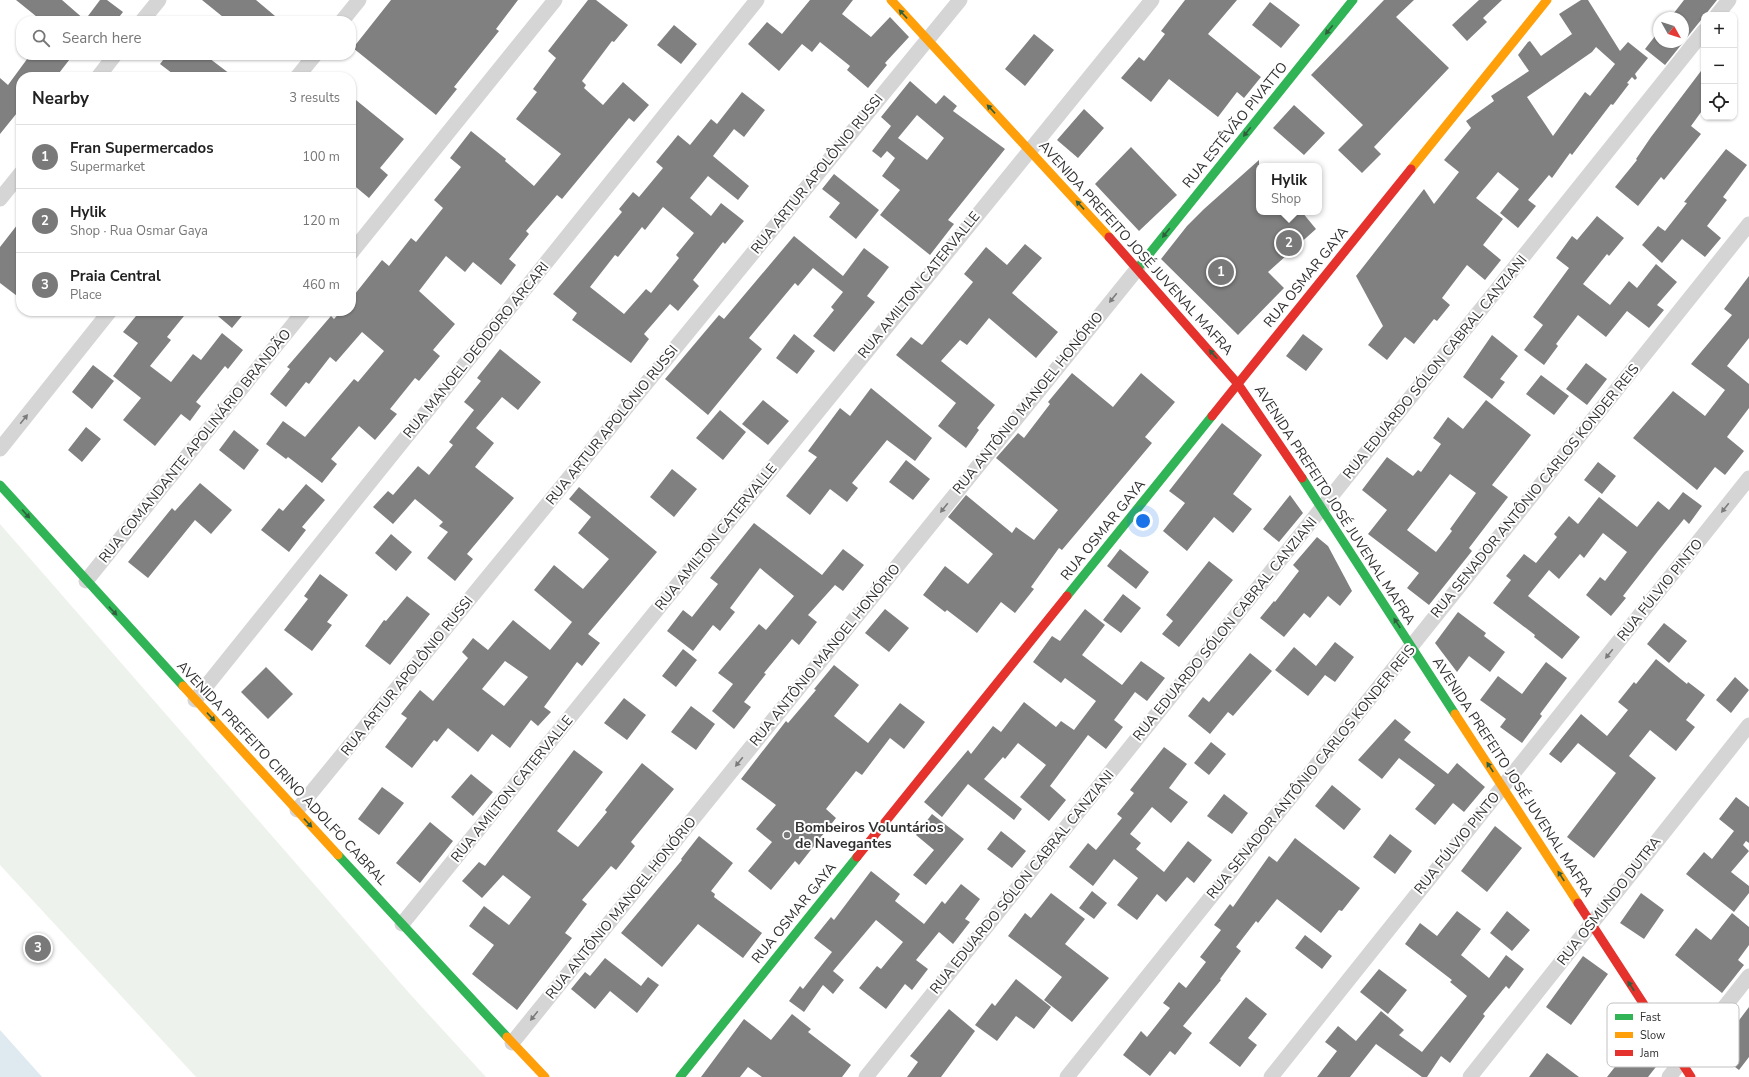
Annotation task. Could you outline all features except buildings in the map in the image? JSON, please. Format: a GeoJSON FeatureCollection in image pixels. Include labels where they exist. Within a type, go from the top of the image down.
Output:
{"type":"FeatureCollection","features":[{"type":"Feature","properties":{"kind":"main road","name":"AVENIDA PREFEITO JOSÉ JUVENAL MAFRA"},"geometry":{"type":"LineString","coordinates":[[891,0],[1138,268],[1238,384],[1322,508],[1643,1003]]}},
{"type":"Feature","properties":{"kind":"main road","name":"RUA ESTÊVÃO PIVATTO"},"geometry":{"type":"LineString","coordinates":[[1138,268],[1353,0]]}},
{"type":"Feature","properties":{"kind":"main road","name":"RUA OSMAR GAYA"},"geometry":{"type":"LineString","coordinates":[[680,1077],[1547,0]]}},
{"type":"Feature","properties":{"kind":"main road","name":"AVENIDA PREFEITO CIRINO ADOLFO CABRAL"},"geometry":{"type":"LineString","coordinates":[[0,485],[195,700],[545,1077]]}},
{"type":"Feature","properties":{"kind":"main road","name":"AVENIDA PREFEITO JOSÉ JUVENAL MAFRA"},"geometry":{"type":"LineString","coordinates":[[1684,1067],[1691,1077]]}},
{"type":"Feature","properties":{"kind":"street"},"geometry":{"type":"LineString","coordinates":[[146,16],[159,0]]}},
{"type":"Feature","properties":{"kind":"street"},"geometry":{"type":"LineString","coordinates":[[346,16],[359,0]]}},
{"type":"Feature","properties":{"kind":"street"},"geometry":{"type":"LineString","coordinates":[[356,247],[555,0]]}},
{"type":"Feature","properties":{"kind":"street","name":"RUA MANOEL DEODORO ARCARI"},"geometry":{"type":"LineString","coordinates":[[195,700],[757,0]]}},
{"type":"Feature","properties":{"kind":"street","name":"RUA ARTUR APOLÔNIO RUSSI"},"geometry":{"type":"LineString","coordinates":[[297,810],[960,0]]}},
{"type":"Feature","properties":{"kind":"street","name":"RUA AMILTON CATERVALLE"},"geometry":{"type":"LineString","coordinates":[[402,924],[1152,0]]}},
{"type":"Feature","properties":{"kind":"street"},"geometry":{"type":"LineString","coordinates":[[1719,12],[1729,0]]}},
{"type":"Feature","properties":{"kind":"street","name":"RUA EDUARDO SÓLON CABRAL CANZIANI"},"geometry":{"type":"LineString","coordinates":[[866,1077],[1701,35]]}},
{"type":"Feature","properties":{"kind":"street"},"geometry":{"type":"LineString","coordinates":[[102,72],[111,60]]}},
{"type":"Feature","properties":{"kind":"street"},"geometry":{"type":"LineString","coordinates":[[301,72],[311,60]]}},
{"type":"Feature","properties":{"kind":"street"},"geometry":{"type":"LineString","coordinates":[[0,199],[16,179]]}},
{"type":"Feature","properties":{"kind":"street","name":"RUA SENADOR ANTÔNIO CARLOS KONDER REIS"},"geometry":{"type":"LineString","coordinates":[[1067,1077],[1749,224]]}},
{"type":"Feature","properties":{"kind":"street","name":"RUA ANTÔNIO MANOEL HONÓRIO"},"geometry":{"type":"LineString","coordinates":[[512,1043],[1138,268]]}},
{"type":"Feature","properties":{"kind":"street"},"geometry":{"type":"LineString","coordinates":[[0,449],[106,316]]}},
{"type":"Feature","properties":{"kind":"street","name":"RUA COMANDANTE APOLINÁRIO BRANDÃO"},"geometry":{"type":"LineString","coordinates":[[86,581],[300,316]]}},
{"type":"Feature","properties":{"kind":"street","name":"RUA FÚLVIO PINTO"},"geometry":{"type":"LineString","coordinates":[[1271,1077],[1749,478]]}},
{"type":"Feature","properties":{"kind":"street","name":"RUA OSMUNDO DUTRA"},"geometry":{"type":"LineString","coordinates":[[1470,1077],[1749,725]]}},
{"type":"Feature","properties":{"kind":"street"},"geometry":{"type":"LineString","coordinates":[[1728,1003],[1749,976]]}},
{"type":"Feature","properties":{"kind":"street"},"geometry":{"type":"LineString","coordinates":[[1668,1077],[1677,1067]]}},
{"type":"Feature","properties":{"kind":"shaded area"},"geometry":{"type":"Polygon","coordinates":[[[0,524],[410,994],[486,1077],[196,1077],[0,865],[0,524]]]}},
{"type":"Feature","properties":{"kind":"shaded area"},"geometry":{"type":"Polygon","coordinates":[[[0,1030],[42,1077],[0,1077],[0,1030]]]}},
{"type":"Feature","properties":{"kind":"traffic: fast"},"geometry":{"type":"LineString","coordinates":[[1138,268],[1353,0]]}},
{"type":"Feature","properties":{"kind":"traffic: fast"},"geometry":{"type":"LineString","coordinates":[[1067,596],[1212,416]]}},
{"type":"Feature","properties":{"kind":"traffic: fast"},"geometry":{"type":"LineString","coordinates":[[1302,478],[1455,714]]}},
{"type":"Feature","properties":{"kind":"traffic: fast"},"geometry":{"type":"LineString","coordinates":[[0,485],[183,686]]}},
{"type":"Feature","properties":{"kind":"traffic: fast"},"geometry":{"type":"LineString","coordinates":[[338,855],[507,1037]]}},
{"type":"Feature","properties":{"kind":"traffic: fast"},"geometry":{"type":"LineString","coordinates":[[680,1077],[857,857]]}},
{"type":"Feature","properties":{"kind":"traffic: slow"},"geometry":{"type":"LineString","coordinates":[[891,0],[1109,237]]}},
{"type":"Feature","properties":{"kind":"traffic: slow"},"geometry":{"type":"LineString","coordinates":[[1411,169],[1547,0]]}},
{"type":"Feature","properties":{"kind":"traffic: slow"},"geometry":{"type":"LineString","coordinates":[[183,686],[338,855]]}},
{"type":"Feature","properties":{"kind":"traffic: slow"},"geometry":{"type":"LineString","coordinates":[[1455,714],[1578,903]]}},
{"type":"Feature","properties":{"kind":"traffic: slow"},"geometry":{"type":"LineString","coordinates":[[507,1037],[545,1077]]}},
{"type":"Feature","properties":{"kind":"traffic: jam"},"geometry":{"type":"LineString","coordinates":[[1212,416],[1411,169]]}},
{"type":"Feature","properties":{"kind":"traffic: jam"},"geometry":{"type":"LineString","coordinates":[[1109,237],[1238,384],[1302,478]]}},
{"type":"Feature","properties":{"kind":"traffic: jam"},"geometry":{"type":"LineString","coordinates":[[857,857],[1067,596]]}},
{"type":"Feature","properties":{"kind":"traffic: jam"},"geometry":{"type":"LineString","coordinates":[[1578,903],[1643,1003]]}},
{"type":"Feature","properties":{"kind":"traffic: jam"},"geometry":{"type":"LineString","coordinates":[[1685,1067],[1691,1077]]}},
{"type":"Feature","properties":{"kind":"place","name":"Hylik"},"geometry":{"type":"Point","coordinates":[1289,243]}},
{"type":"Feature","properties":{"kind":"place","name":"Fran Supermercados"},"geometry":{"type":"Point","coordinates":[1221,272]}},
{"type":"Feature","properties":{"kind":"place","name":"Bombeiros Voluntários de Navegantes"},"geometry":{"type":"Point","coordinates":[787,835]}},
{"type":"Feature","properties":{"kind":"place","name":"Praia Central"},"geometry":{"type":"Point","coordinates":[38,948]}}]}
